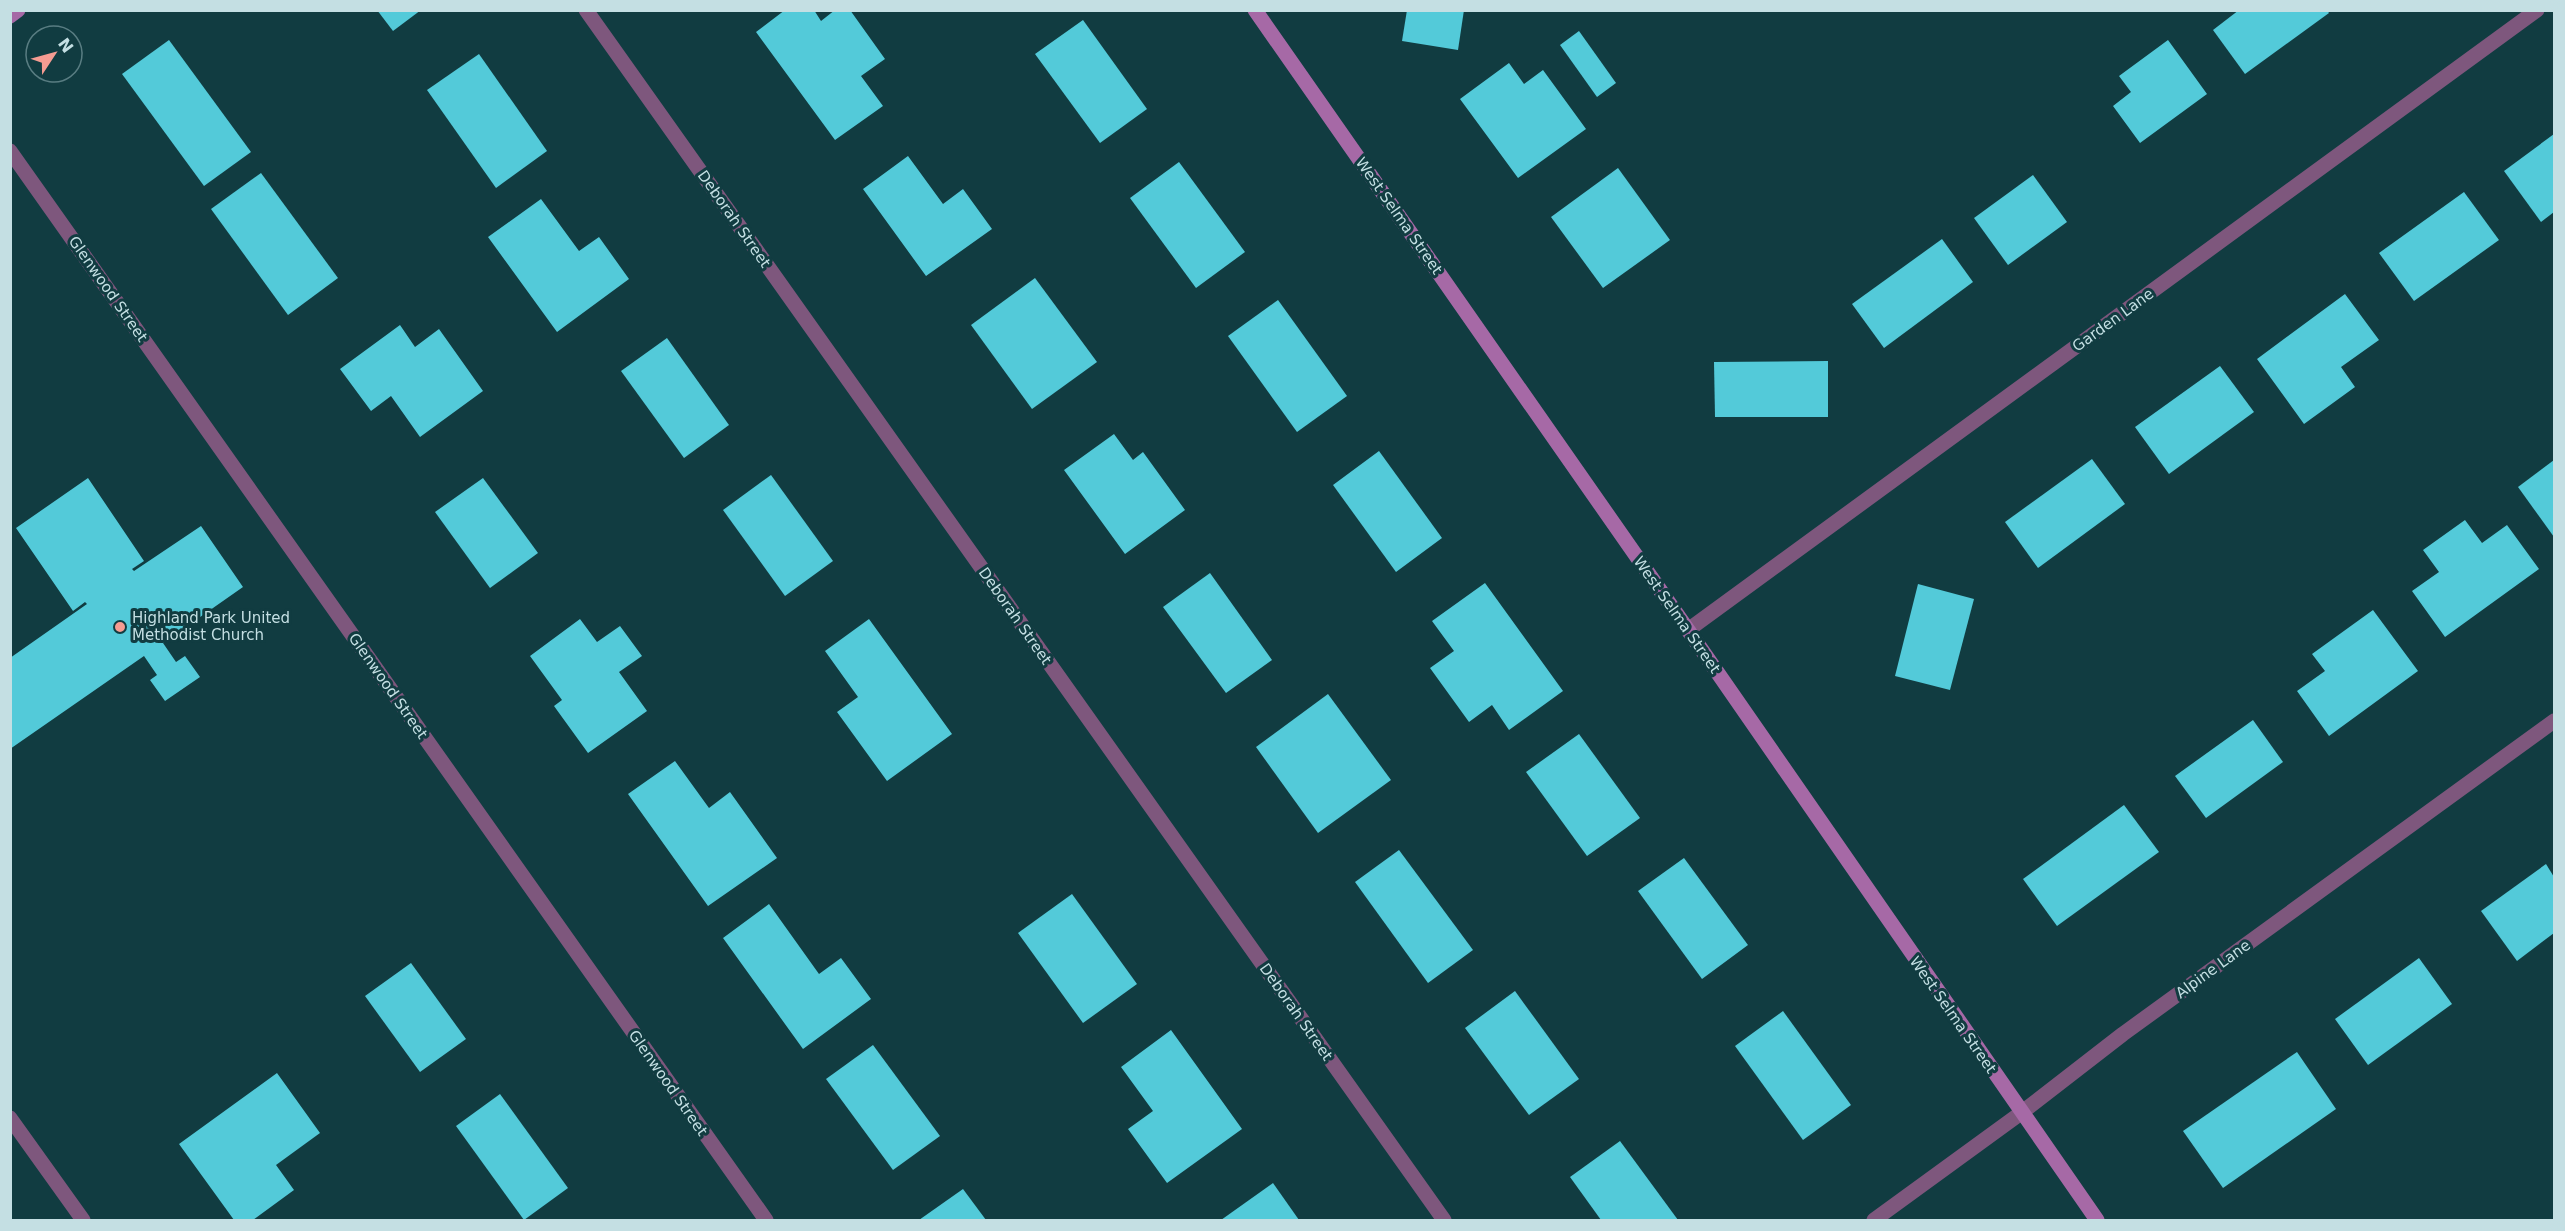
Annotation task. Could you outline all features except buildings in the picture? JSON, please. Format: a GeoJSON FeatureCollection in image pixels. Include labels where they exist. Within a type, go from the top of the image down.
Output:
{"type":"FeatureCollection","features":[{"type":"Feature","properties":{"kind":"street"},"geometry":{"type":"LineString","coordinates":[[10,16],[18,10]]}},
{"type":"Feature","properties":{"kind":"street","name":"Deborah Street"},"geometry":{"type":"LineString","coordinates":[[586,10],[1443,1221]]}},
{"type":"Feature","properties":{"kind":"street","name":"West Selma Street"},"geometry":{"type":"LineString","coordinates":[[1255,10],[2097,1221]]}},
{"type":"Feature","properties":{"kind":"street","name":"Garden Lane"},"geometry":{"type":"LineString","coordinates":[[1688,630],[2537,10]]}},
{"type":"Feature","properties":{"kind":"street","name":"Glenwood Street"},"geometry":{"type":"LineString","coordinates":[[10,151],[766,1221]]}},
{"type":"Feature","properties":{"kind":"street","name":"Alpine Lane"},"geometry":{"type":"LineString","coordinates":[[1874,1221],[2021,1113],[2123,1034],[2554,722]]}},
{"type":"Feature","properties":{"kind":"street"},"geometry":{"type":"LineString","coordinates":[[10,1119],[82,1221]]}},
{"type":"Feature","properties":{"kind":"place","name":"Highland Park United Methodist Church"},"geometry":{"type":"Point","coordinates":[120,627]}}]}
